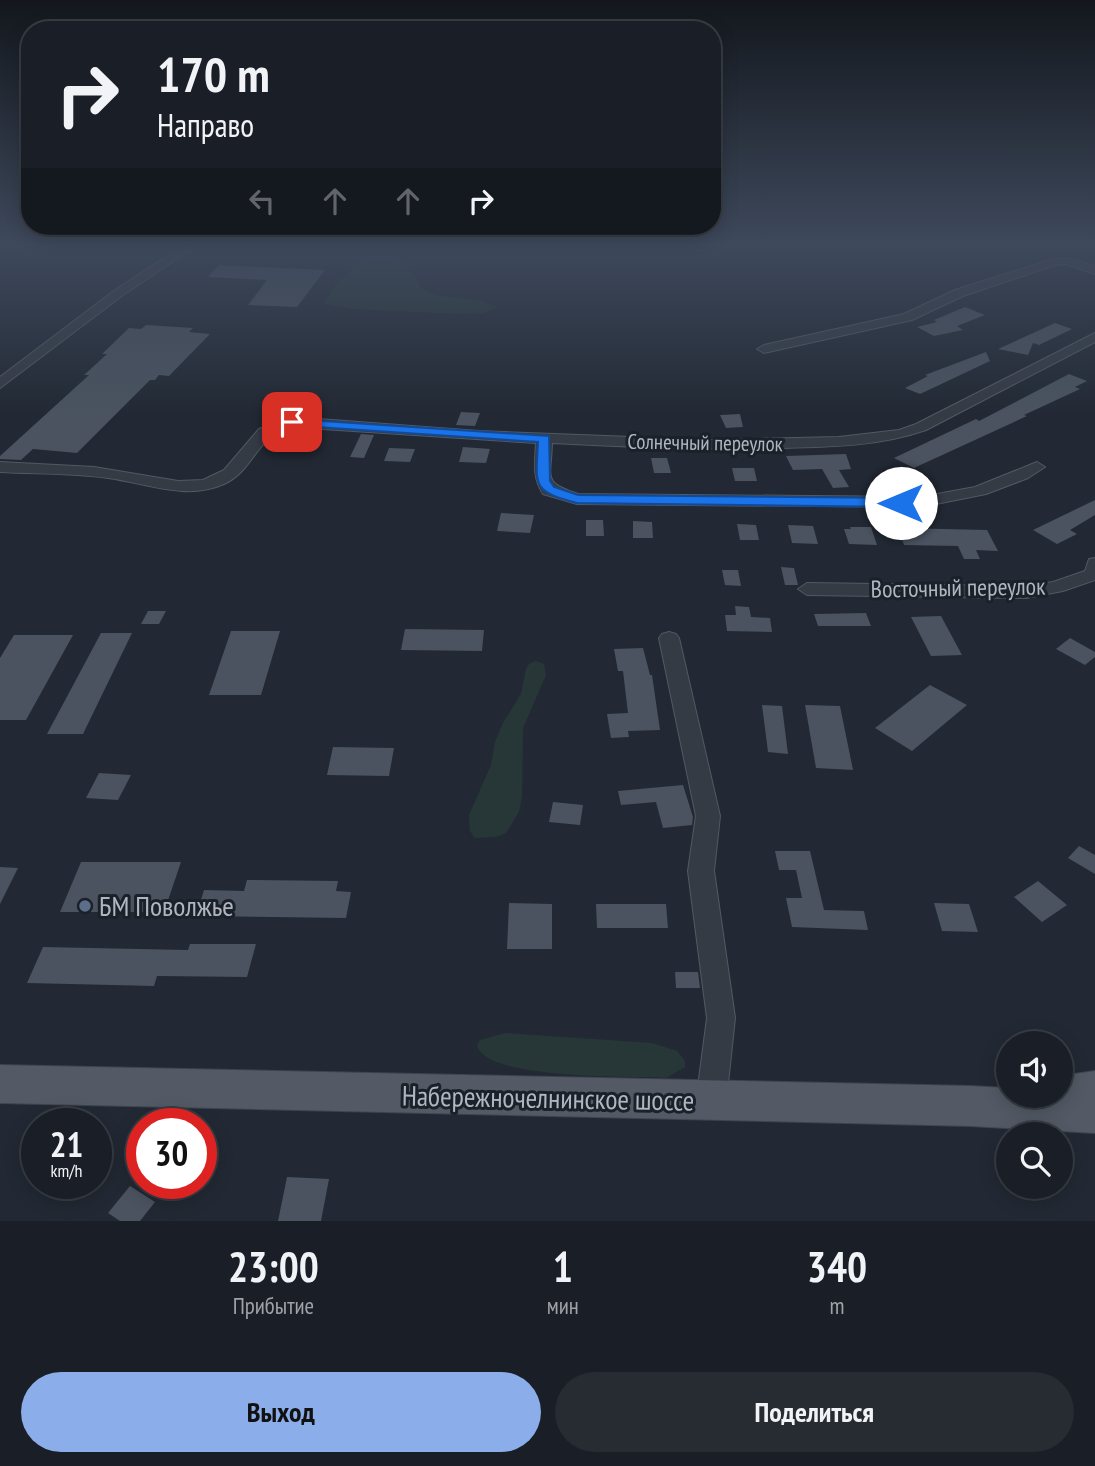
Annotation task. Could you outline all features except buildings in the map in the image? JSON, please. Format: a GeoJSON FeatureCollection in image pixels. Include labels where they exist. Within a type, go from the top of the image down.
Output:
{"type":"FeatureCollection","features":[{"type":"Feature","properties":{"kind":"main road","name":"Набережночелнинское шоссе"},"geometry":{"type":"LineString","coordinates":[[0,1084],[970,1106],[1094,1092]]}},
{"type":"Feature","properties":{"kind":"street"},"geometry":{"type":"LineString","coordinates":[[0,384],[109,301]]}},
{"type":"Feature","properties":{"kind":"street"},"geometry":{"type":"LineString","coordinates":[[764,349],[908,317],[942,301]]}},
{"type":"Feature","properties":{"kind":"street","name":"Солнечный переулок"},"geometry":{"type":"LineString","coordinates":[[0,467],[107,473],[154,484],[207,484],[228,474],[264,431],[292,422],[544,438],[722,445],[838,442],[888,436],[921,427],[1095,337]]}},
{"type":"Feature","properties":{"kind":"street"},"geometry":{"type":"LineString","coordinates":[[544,438],[543,481],[549,490],[577,499],[921,502],[959,497],[1000,486],[1037,467]]}},
{"type":"Feature","properties":{"kind":"street","name":"Восточный переулок"},"geometry":{"type":"LineString","coordinates":[[807,589],[1026,592],[1056,587],[1095,575],[1095,563]]}},
{"type":"Feature","properties":{"kind":"street"},"geometry":{"type":"LineString","coordinates":[[669,638],[708,816],[701,871],[721,1018],[712,1102]]}},
{"type":"Feature","properties":{"kind":"shaded area"},"geometry":{"type":"Polygon","coordinates":[[[326,301],[483,301],[498,307],[483,313],[461,314],[352,309],[324,304],[326,301]]]}},
{"type":"Feature","properties":{"kind":"shaded area"},"geometry":{"type":"Polygon","coordinates":[[[536,661],[544,664],[546,675],[523,728],[522,797],[519,812],[506,833],[496,837],[475,838],[470,831],[469,815],[491,765],[495,742],[503,723],[521,694],[526,669],[536,661]]]}},
{"type":"Feature","properties":{"kind":"shaded area"},"geometry":{"type":"Polygon","coordinates":[[[505,1033],[652,1043],[677,1051],[685,1061],[685,1067],[666,1078],[594,1076],[531,1070],[505,1065],[486,1056],[477,1045],[480,1040],[505,1033]]]}},
{"type":"Feature","properties":{"kind":"place","name":"БМ Поволжье"},"geometry":{"type":"Point","coordinates":[85,906]}},
{"type":"Feature","properties":{"kind":"route"},"geometry":{"type":"LineString","coordinates":[[292,422],[479,436],[544,438],[543,481],[549,490],[577,499],[901,503]]}}]}
